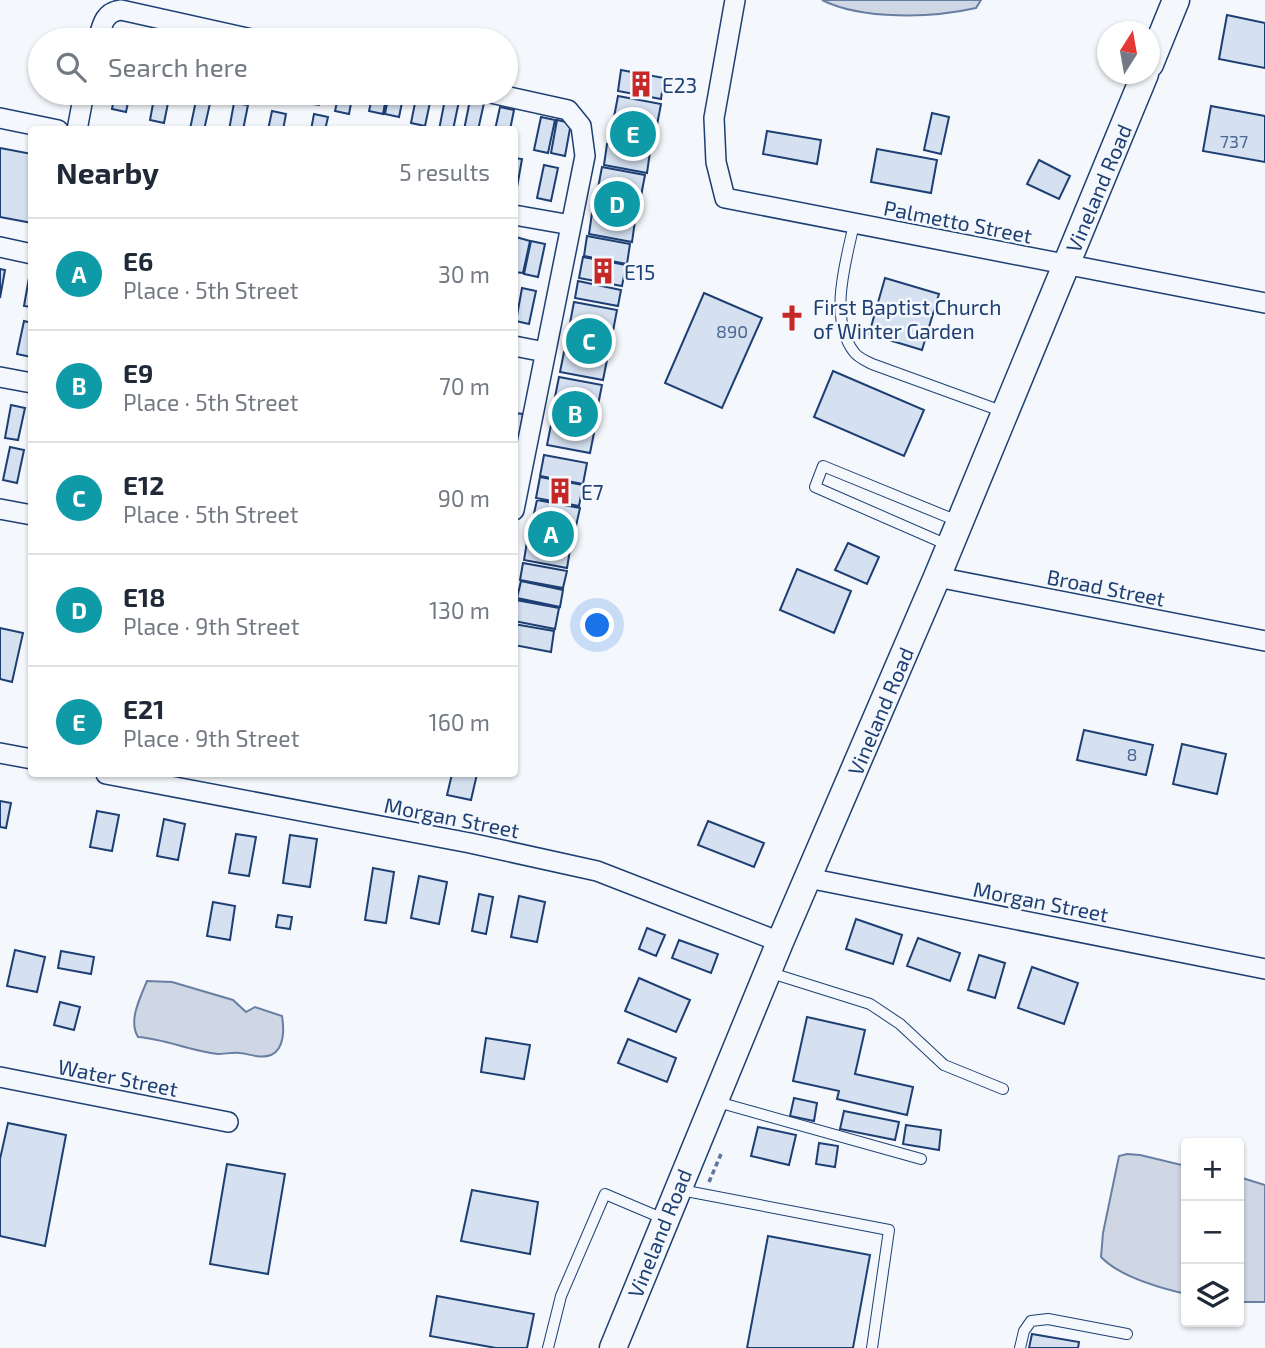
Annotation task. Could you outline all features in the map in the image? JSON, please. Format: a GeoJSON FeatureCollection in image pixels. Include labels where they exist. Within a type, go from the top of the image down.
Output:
{"type":"FeatureCollection","features":[{"type":"Feature","properties":{"kind":"main road"},"geometry":{"type":"LineString","coordinates":[[1160,39],[1176,0]]}},
{"type":"Feature","properties":{"kind":"main road","name":"Vineland Road"},"geometry":{"type":"LineString","coordinates":[[612,1348],[780,942],[937,578],[1141,84]]}},
{"type":"Feature","properties":{"kind":"street","name":"Palmetto Street"},"geometry":{"type":"LineString","coordinates":[[735,0],[714,118],[716,162],[725,198],[1265,303]]}},
{"type":"Feature","properties":{"kind":"street"},"geometry":{"type":"LineString","coordinates":[[102,28],[106,17],[113,11],[121,10],[202,28]]}},
{"type":"Feature","properties":{"kind":"street"},"geometry":{"type":"LineString","coordinates":[[518,99],[568,110],[580,126],[585,156],[518,477]]}},
{"type":"Feature","properties":{"kind":"street"},"geometry":{"type":"LineString","coordinates":[[78,126],[82,105]]}},
{"type":"Feature","properties":{"kind":"street"},"geometry":{"type":"LineString","coordinates":[[0,118],[39,126]]}},
{"type":"Feature","properties":{"kind":"street"},"geometry":{"type":"LineString","coordinates":[[518,216],[571,225]]}},
{"type":"Feature","properties":{"kind":"street"},"geometry":{"type":"LineString","coordinates":[[0,247],[28,253]]}},
{"type":"Feature","properties":{"kind":"street"},"geometry":{"type":"LineString","coordinates":[[518,347],[545,352]]}},
{"type":"Feature","properties":{"kind":"street"},"geometry":{"type":"LineString","coordinates":[[0,377],[28,382]]}},
{"type":"Feature","properties":{"kind":"street"},"geometry":{"type":"LineString","coordinates":[[0,509],[28,515]]}},
{"type":"Feature","properties":{"kind":"street","name":"Broad Street"},"geometry":{"type":"LineString","coordinates":[[937,578],[1265,640]]}},
{"type":"Feature","properties":{"kind":"street"},"geometry":{"type":"LineString","coordinates":[[0,753],[28,758]]}},
{"type":"Feature","properties":{"kind":"street","name":"Morgan Street"},"geometry":{"type":"LineString","coordinates":[[122,777],[470,843],[597,871],[780,942]]}},
{"type":"Feature","properties":{"kind":"street","name":"Morgan Street"},"geometry":{"type":"LineString","coordinates":[[808,878],[1265,969]]}},
{"type":"Feature","properties":{"kind":"street","name":"Water Street"},"geometry":{"type":"LineString","coordinates":[[0,1077],[228,1122]]}},
{"type":"Feature","properties":{"kind":"lane"},"geometry":{"type":"LineString","coordinates":[[854,223],[839,296],[843,328],[854,353],[872,364],[1005,412]]}},
{"type":"Feature","properties":{"kind":"lane"},"geometry":{"type":"LineString","coordinates":[[823,466],[955,534],[815,488],[823,466]]}},
{"type":"Feature","properties":{"kind":"lane"},"geometry":{"type":"LineString","coordinates":[[768,972],[870,1004],[900,1024],[944,1065],[1003,1088]]}},
{"type":"Feature","properties":{"kind":"lane"},"geometry":{"type":"LineString","coordinates":[[714,1101],[921,1159]]}},
{"type":"Feature","properties":{"kind":"lane"},"geometry":{"type":"LineString","coordinates":[[677,1190],[889,1230],[872,1348]]}},
{"type":"Feature","properties":{"kind":"lane"},"geometry":{"type":"LineString","coordinates":[[548,1348],[561,1296],[605,1194],[665,1219]]}},
{"type":"Feature","properties":{"kind":"lane"},"geometry":{"type":"LineString","coordinates":[[1020,1348],[1024,1331],[1031,1321],[1048,1319],[1127,1334]]}},
{"type":"Feature","properties":{"kind":"shaded area"},"geometry":{"type":"Polygon","coordinates":[[[822,0],[981,0],[976,8],[939,14],[898,15],[857,11],[822,0]]]}},
{"type":"Feature","properties":{"kind":"shaded area"},"geometry":{"type":"Polygon","coordinates":[[[147,981],[172,982],[233,1000],[246,1012],[255,1007],[282,1016],[283,1032],[279,1048],[271,1055],[263,1057],[237,1053],[218,1054],[138,1037],[135,1017],[147,981]]]}},
{"type":"Feature","properties":{"kind":"shaded area"},"geometry":{"type":"Polygon","coordinates":[[[1140,1155],[1181,1165],[1181,1293],[1129,1276],[1101,1257],[1103,1233],[1119,1156],[1140,1155]]]}},
{"type":"Feature","properties":{"kind":"shaded area"},"geometry":{"type":"Polygon","coordinates":[[[1244,1179],[1265,1185],[1265,1302],[1244,1302],[1244,1179]]]}},
{"type":"Feature","properties":{"kind":"building"},"geometry":{"type":"Polygon","coordinates":[[[1227,15],[1265,23],[1265,68],[1219,59],[1227,15]]]}},
{"type":"Feature","properties":{"kind":"building","name":"E23"},"geometry":{"type":"Polygon","coordinates":[[[621,70],[664,78],[661,99],[618,91],[621,70]]]}},
{"type":"Feature","properties":{"kind":"building"},"geometry":{"type":"Polygon","coordinates":[[[618,96],[661,104],[657,125],[614,117],[618,96]]]}},
{"type":"Feature","properties":{"kind":"building"},"geometry":{"type":"Polygon","coordinates":[[[113,105],[127,105],[126,112],[112,109],[113,105]]]}},
{"type":"Feature","properties":{"kind":"building"},"geometry":{"type":"Polygon","coordinates":[[[153,105],[168,105],[164,123],[150,120],[153,105]]]}},
{"type":"Feature","properties":{"kind":"building"},"geometry":{"type":"Polygon","coordinates":[[[195,105],[210,105],[205,126],[191,126],[195,105]]]}},
{"type":"Feature","properties":{"kind":"building"},"geometry":{"type":"Polygon","coordinates":[[[234,105],[248,105],[244,126],[230,126],[234,105]]]}},
{"type":"Feature","properties":{"kind":"building"},"geometry":{"type":"Polygon","coordinates":[[[336,105],[351,105],[349,114],[335,111],[336,105]]]}},
{"type":"Feature","properties":{"kind":"building"},"geometry":{"type":"Polygon","coordinates":[[[370,105],[385,105],[383,114],[369,111],[370,105]]]}},
{"type":"Feature","properties":{"kind":"building"},"geometry":{"type":"Polygon","coordinates":[[[387,105],[402,105],[399,117],[385,114],[387,105]]]}},
{"type":"Feature","properties":{"kind":"building"},"geometry":{"type":"Polygon","coordinates":[[[415,105],[429,105],[425,126],[411,123],[415,105]]]}},
{"type":"Feature","properties":{"kind":"building"},"geometry":{"type":"Polygon","coordinates":[[[444,105],[458,105],[454,126],[440,126],[444,105]]]}},
{"type":"Feature","properties":{"kind":"building"},"geometry":{"type":"Polygon","coordinates":[[[469,105],[484,105],[479,126],[465,126],[469,105]]]}},
{"type":"Feature","properties":{"kind":"building"},"geometry":{"type":"Polygon","coordinates":[[[1211,106],[1265,116],[1265,162],[1203,151],[1211,106]]]}},
{"type":"Feature","properties":{"kind":"building"},"geometry":{"type":"Polygon","coordinates":[[[500,107],[514,110],[511,126],[496,126],[500,107]]]}},
{"type":"Feature","properties":{"kind":"building"},"geometry":{"type":"Polygon","coordinates":[[[272,111],[286,114],[284,126],[269,126],[272,111]]]}},
{"type":"Feature","properties":{"kind":"building"},"geometry":{"type":"Polygon","coordinates":[[[932,113],[949,117],[941,154],[924,150],[932,113]]]}},
{"type":"Feature","properties":{"kind":"building"},"geometry":{"type":"Polygon","coordinates":[[[314,114],[328,117],[326,126],[312,126],[314,114]]]}},
{"type":"Feature","properties":{"kind":"building"},"geometry":{"type":"Polygon","coordinates":[[[541,117],[555,120],[548,153],[534,150],[541,117]]]}},
{"type":"Feature","properties":{"kind":"building"},"geometry":{"type":"Polygon","coordinates":[[[557,120],[571,123],[565,156],[551,153],[557,120]]]}},
{"type":"Feature","properties":{"kind":"building"},"geometry":{"type":"Polygon","coordinates":[[[613,120],[656,128],[653,149],[610,141],[613,120]]]}},
{"type":"Feature","properties":{"kind":"building"},"geometry":{"type":"Polygon","coordinates":[[[767,131],[821,140],[817,164],[763,154],[767,131]]]}},
{"type":"Feature","properties":{"kind":"building"},"geometry":{"type":"Polygon","coordinates":[[[607,144],[650,152],[647,173],[604,165],[607,144]]]}},
{"type":"Feature","properties":{"kind":"building"},"geometry":{"type":"Polygon","coordinates":[[[0,148],[28,153],[28,222],[0,217],[0,148]]]}},
{"type":"Feature","properties":{"kind":"building"},"geometry":{"type":"Polygon","coordinates":[[[877,149],[937,160],[931,193],[871,182],[877,149]]]}},
{"type":"Feature","properties":{"kind":"building"},"geometry":{"type":"Polygon","coordinates":[[[518,158],[522,159],[518,182],[518,158]]]}},
{"type":"Feature","properties":{"kind":"building"},"geometry":{"type":"Polygon","coordinates":[[[1039,160],[1070,176],[1059,199],[1027,184],[1039,160]]]}},
{"type":"Feature","properties":{"kind":"building"},"geometry":{"type":"Polygon","coordinates":[[[544,165],[558,168],[551,201],[537,198],[544,165]]]}},
{"type":"Feature","properties":{"kind":"building"},"geometry":{"type":"Polygon","coordinates":[[[602,167],[645,175],[641,196],[598,188],[602,167]]]}},
{"type":"Feature","properties":{"kind":"building"},"geometry":{"type":"Polygon","coordinates":[[[597,190],[640,198],[637,219],[593,211],[597,190]]]}},
{"type":"Feature","properties":{"kind":"building"},"geometry":{"type":"Polygon","coordinates":[[[592,213],[635,221],[632,242],[589,234],[592,213]]]}},
{"type":"Feature","properties":{"kind":"building"},"geometry":{"type":"Polygon","coordinates":[[[587,236],[630,244],[627,264],[584,256],[587,236]]]}},
{"type":"Feature","properties":{"kind":"building"},"geometry":{"type":"Polygon","coordinates":[[[518,238],[530,241],[523,273],[518,272],[518,238]]]}},
{"type":"Feature","properties":{"kind":"building"},"geometry":{"type":"Polygon","coordinates":[[[531,241],[545,244],[538,277],[524,274],[531,241]]]}},
{"type":"Feature","properties":{"kind":"building","name":"E15"},"geometry":{"type":"Polygon","coordinates":[[[583,257],[626,265],[622,286],[579,278],[583,257]]]}},
{"type":"Feature","properties":{"kind":"building"},"geometry":{"type":"Polygon","coordinates":[[[0,269],[5,270],[0,298],[0,269]]]}},
{"type":"Feature","properties":{"kind":"building"},"geometry":{"type":"Polygon","coordinates":[[[885,278],[939,294],[922,350],[869,334],[885,278]]]}},
{"type":"Feature","properties":{"kind":"building"},"geometry":{"type":"Polygon","coordinates":[[[578,281],[621,290],[618,306],[575,298],[578,281]]]}},
{"type":"Feature","properties":{"kind":"building"},"geometry":{"type":"Polygon","coordinates":[[[28,283],[28,306],[24,306],[28,283]]]}},
{"type":"Feature","properties":{"kind":"building"},"geometry":{"type":"Polygon","coordinates":[[[522,288],[536,291],[529,324],[518,321],[522,288]]]}},
{"type":"Feature","properties":{"kind":"building"},"geometry":{"type":"Polygon","coordinates":[[[704,293],[762,318],[722,408],[665,383],[704,293]]]}},
{"type":"Feature","properties":{"kind":"building"},"geometry":{"type":"Polygon","coordinates":[[[574,302],[617,310],[613,331],[570,323],[574,302]]]}},
{"type":"Feature","properties":{"kind":"building"},"geometry":{"type":"Polygon","coordinates":[[[24,321],[28,322],[28,356],[17,354],[24,321]]]}},
{"type":"Feature","properties":{"kind":"building"},"geometry":{"type":"Polygon","coordinates":[[[569,326],[613,334],[609,355],[566,347],[569,326]]]}},
{"type":"Feature","properties":{"kind":"building"},"geometry":{"type":"Polygon","coordinates":[[[564,352],[607,360],[603,380],[560,372],[564,352]]]}},
{"type":"Feature","properties":{"kind":"building"},"geometry":{"type":"Polygon","coordinates":[[[833,371],[924,410],[904,456],[814,417],[833,371]]]}},
{"type":"Feature","properties":{"kind":"building"},"geometry":{"type":"Polygon","coordinates":[[[559,377],[602,385],[598,405],[555,397],[559,377]]]}},
{"type":"Feature","properties":{"kind":"building"},"geometry":{"type":"Polygon","coordinates":[[[555,399],[598,407],[595,428],[552,420],[555,399]]]}},
{"type":"Feature","properties":{"kind":"building"},"geometry":{"type":"Polygon","coordinates":[[[11,405],[25,408],[18,440],[5,438],[11,405]]]}},
{"type":"Feature","properties":{"kind":"building"},"geometry":{"type":"Polygon","coordinates":[[[518,413],[523,414],[518,443],[518,413]]]}},
{"type":"Feature","properties":{"kind":"building"},"geometry":{"type":"Polygon","coordinates":[[[551,425],[594,433],[590,453],[547,445],[551,425]]]}},
{"type":"Feature","properties":{"kind":"building"},"geometry":{"type":"Polygon","coordinates":[[[10,447],[24,450],[17,483],[3,480],[10,447]]]}},
{"type":"Feature","properties":{"kind":"building"},"geometry":{"type":"Polygon","coordinates":[[[544,455],[587,463],[583,484],[540,476],[544,455]]]}},
{"type":"Feature","properties":{"kind":"building","name":"E7"},"geometry":{"type":"Polygon","coordinates":[[[540,477],[583,485],[579,506],[536,498],[540,477]]]}},
{"type":"Feature","properties":{"kind":"building","name":"E7"},"geometry":{"type":"Polygon","coordinates":[[[537,500],[580,508],[576,526],[533,518],[537,500]]]}},
{"type":"Feature","properties":{"kind":"building"},"geometry":{"type":"Polygon","coordinates":[[[531,519],[574,527],[571,548],[527,540],[531,519]]]}},
{"type":"Feature","properties":{"kind":"building"},"geometry":{"type":"Polygon","coordinates":[[[527,542],[570,550],[567,568],[524,560],[527,542]]]}},
{"type":"Feature","properties":{"kind":"building"},"geometry":{"type":"Polygon","coordinates":[[[848,543],[879,557],[867,584],[835,570],[848,543]]]}},
{"type":"Feature","properties":{"kind":"building"},"geometry":{"type":"Polygon","coordinates":[[[523,563],[567,571],[563,588],[520,580],[523,563]]]}},
{"type":"Feature","properties":{"kind":"building"},"geometry":{"type":"Polygon","coordinates":[[[797,569],[851,591],[834,633],[780,610],[797,569]]]}},
{"type":"Feature","properties":{"kind":"building"},"geometry":{"type":"Polygon","coordinates":[[[521,581],[563,590],[560,607],[518,598],[521,581]]]}},
{"type":"Feature","properties":{"kind":"building"},"geometry":{"type":"Polygon","coordinates":[[[518,600],[559,608],[555,629],[518,622],[518,600]]]}},
{"type":"Feature","properties":{"kind":"building"},"geometry":{"type":"Polygon","coordinates":[[[518,625],[554,631],[551,652],[518,646],[518,625]]]}},
{"type":"Feature","properties":{"kind":"building"},"geometry":{"type":"Polygon","coordinates":[[[0,628],[23,633],[12,682],[0,679],[0,628]]]}},
{"type":"Feature","properties":{"kind":"building"},"geometry":{"type":"Polygon","coordinates":[[[1084,730],[1153,745],[1146,775],[1077,760],[1084,730]]]}},
{"type":"Feature","properties":{"kind":"building"},"geometry":{"type":"Polygon","coordinates":[[[1182,744],[1226,754],[1217,794],[1173,784],[1182,744]]]}},
{"type":"Feature","properties":{"kind":"building"},"geometry":{"type":"Polygon","coordinates":[[[451,777],[476,777],[471,800],[447,795],[451,777]]]}},
{"type":"Feature","properties":{"kind":"building"},"geometry":{"type":"Polygon","coordinates":[[[0,801],[11,803],[6,828],[0,827],[0,801]]]}},
{"type":"Feature","properties":{"kind":"building"},"geometry":{"type":"Polygon","coordinates":[[[97,811],[119,815],[112,851],[90,847],[97,811]]]}},
{"type":"Feature","properties":{"kind":"building"},"geometry":{"type":"Polygon","coordinates":[[[164,819],[185,824],[178,860],[157,856],[164,819]]]}},
{"type":"Feature","properties":{"kind":"building"},"geometry":{"type":"Polygon","coordinates":[[[708,821],[764,843],[754,867],[698,845],[708,821]]]}},
{"type":"Feature","properties":{"kind":"building"},"geometry":{"type":"Polygon","coordinates":[[[236,834],[256,837],[249,876],[229,873],[236,834]]]}},
{"type":"Feature","properties":{"kind":"building"},"geometry":{"type":"Polygon","coordinates":[[[290,835],[317,839],[310,887],[283,883],[290,835]]]}},
{"type":"Feature","properties":{"kind":"building"},"geometry":{"type":"Polygon","coordinates":[[[373,868],[394,872],[386,923],[365,920],[373,868]]]}},
{"type":"Feature","properties":{"kind":"building"},"geometry":{"type":"Polygon","coordinates":[[[419,876],[447,882],[439,924],[411,918],[419,876]]]}},
{"type":"Feature","properties":{"kind":"building"},"geometry":{"type":"Polygon","coordinates":[[[479,894],[493,897],[486,934],[472,931],[479,894]]]}},
{"type":"Feature","properties":{"kind":"building"},"geometry":{"type":"Polygon","coordinates":[[[519,896],[545,902],[537,942],[511,937],[519,896]]]}},
{"type":"Feature","properties":{"kind":"building"},"geometry":{"type":"Polygon","coordinates":[[[213,902],[235,906],[230,940],[207,936],[213,902]]]}},
{"type":"Feature","properties":{"kind":"building"},"geometry":{"type":"Polygon","coordinates":[[[278,915],[292,917],[290,929],[276,927],[278,915]]]}},
{"type":"Feature","properties":{"kind":"building"},"geometry":{"type":"Polygon","coordinates":[[[856,919],[902,935],[893,964],[846,949],[856,919]]]}},
{"type":"Feature","properties":{"kind":"building"},"geometry":{"type":"Polygon","coordinates":[[[647,928],[665,935],[656,956],[639,949],[647,928]]]}},
{"type":"Feature","properties":{"kind":"building"},"geometry":{"type":"Polygon","coordinates":[[[918,938],[960,953],[950,981],[907,966],[918,938]]]}},
{"type":"Feature","properties":{"kind":"building"},"geometry":{"type":"Polygon","coordinates":[[[679,940],[718,954],[711,973],[672,958],[679,940]]]}},
{"type":"Feature","properties":{"kind":"building"},"geometry":{"type":"Polygon","coordinates":[[[15,950],[45,957],[37,992],[7,986],[15,950]]]}},
{"type":"Feature","properties":{"kind":"building"},"geometry":{"type":"Polygon","coordinates":[[[61,951],[94,957],[91,974],[58,968],[61,951]]]}},
{"type":"Feature","properties":{"kind":"building"},"geometry":{"type":"Polygon","coordinates":[[[979,955],[1005,963],[995,998],[968,990],[979,955]]]}},
{"type":"Feature","properties":{"kind":"building"},"geometry":{"type":"Polygon","coordinates":[[[1032,967],[1078,983],[1064,1024],[1018,1008],[1032,967]]]}},
{"type":"Feature","properties":{"kind":"building"},"geometry":{"type":"Polygon","coordinates":[[[639,978],[690,1000],[676,1032],[625,1011],[639,978]]]}},
{"type":"Feature","properties":{"kind":"building"},"geometry":{"type":"Polygon","coordinates":[[[60,1002],[80,1007],[74,1030],[54,1025],[60,1002]]]}},
{"type":"Feature","properties":{"kind":"building"},"geometry":{"type":"Polygon","coordinates":[[[807,1017],[865,1030],[855,1074],[913,1087],[907,1115],[837,1099],[839,1091],[793,1081],[807,1017]]]}},
{"type":"Feature","properties":{"kind":"building"},"geometry":{"type":"Polygon","coordinates":[[[486,1038],[530,1045],[524,1079],[481,1072],[486,1038]]]}},
{"type":"Feature","properties":{"kind":"building"},"geometry":{"type":"Polygon","coordinates":[[[628,1039],[676,1058],[667,1082],[618,1063],[628,1039]]]}},
{"type":"Feature","properties":{"kind":"building"},"geometry":{"type":"Polygon","coordinates":[[[794,1098],[817,1103],[814,1121],[790,1116],[794,1098]]]}},
{"type":"Feature","properties":{"kind":"building"},"geometry":{"type":"Polygon","coordinates":[[[844,1111],[899,1122],[895,1140],[840,1129],[844,1111]]]}},
{"type":"Feature","properties":{"kind":"building"},"geometry":{"type":"Polygon","coordinates":[[[8,1123],[66,1135],[45,1246],[0,1236],[0,1159],[8,1123]]]}},
{"type":"Feature","properties":{"kind":"building"},"geometry":{"type":"Polygon","coordinates":[[[906,1125],[941,1130],[939,1150],[903,1144],[906,1125]]]}},
{"type":"Feature","properties":{"kind":"building"},"geometry":{"type":"Polygon","coordinates":[[[758,1127],[796,1135],[789,1165],[751,1156],[758,1127]]]}},
{"type":"Feature","properties":{"kind":"building"},"geometry":{"type":"Polygon","coordinates":[[[819,1143],[838,1146],[835,1167],[816,1164],[819,1143]]]}},
{"type":"Feature","properties":{"kind":"building"},"geometry":{"type":"Polygon","coordinates":[[[227,1164],[285,1174],[268,1274],[210,1264],[227,1164]]]}},
{"type":"Feature","properties":{"kind":"building"},"geometry":{"type":"Polygon","coordinates":[[[472,1190],[538,1202],[530,1254],[461,1241],[472,1190]]]}},
{"type":"Feature","properties":{"kind":"building"},"geometry":{"type":"Polygon","coordinates":[[[768,1236],[870,1255],[853,1348],[747,1348],[768,1236]]]}},
{"type":"Feature","properties":{"kind":"building"},"geometry":{"type":"Polygon","coordinates":[[[437,1296],[534,1314],[527,1348],[496,1348],[430,1336],[437,1296]]]}},
{"type":"Feature","properties":{"kind":"building"},"geometry":{"type":"Polygon","coordinates":[[[1032,1334],[1079,1342],[1078,1348],[1029,1348],[1032,1334]]]}},
{"type":"Feature","properties":{"kind":"place","name":"E23"},"geometry":{"type":"Point","coordinates":[641,84]}},
{"type":"Feature","properties":{"kind":"place","name":"E21"},"geometry":{"type":"Point","coordinates":[633,134]}},
{"type":"Feature","properties":{"kind":"place","name":"E18"},"geometry":{"type":"Point","coordinates":[617,204]}},
{"type":"Feature","properties":{"kind":"place","name":"E15"},"geometry":{"type":"Point","coordinates":[603,271]}},
{"type":"Feature","properties":{"kind":"place","name":"First Baptist Church of Winter Garden"},"geometry":{"type":"Point","coordinates":[792,318]}},
{"type":"Feature","properties":{"kind":"place","name":"E12"},"geometry":{"type":"Point","coordinates":[589,341]}},
{"type":"Feature","properties":{"kind":"place","name":"E9"},"geometry":{"type":"Point","coordinates":[575,414]}},
{"type":"Feature","properties":{"kind":"place","name":"E7"},"geometry":{"type":"Point","coordinates":[560,491]}},
{"type":"Feature","properties":{"kind":"place","name":"E6"},"geometry":{"type":"Point","coordinates":[551,534]}}]}
